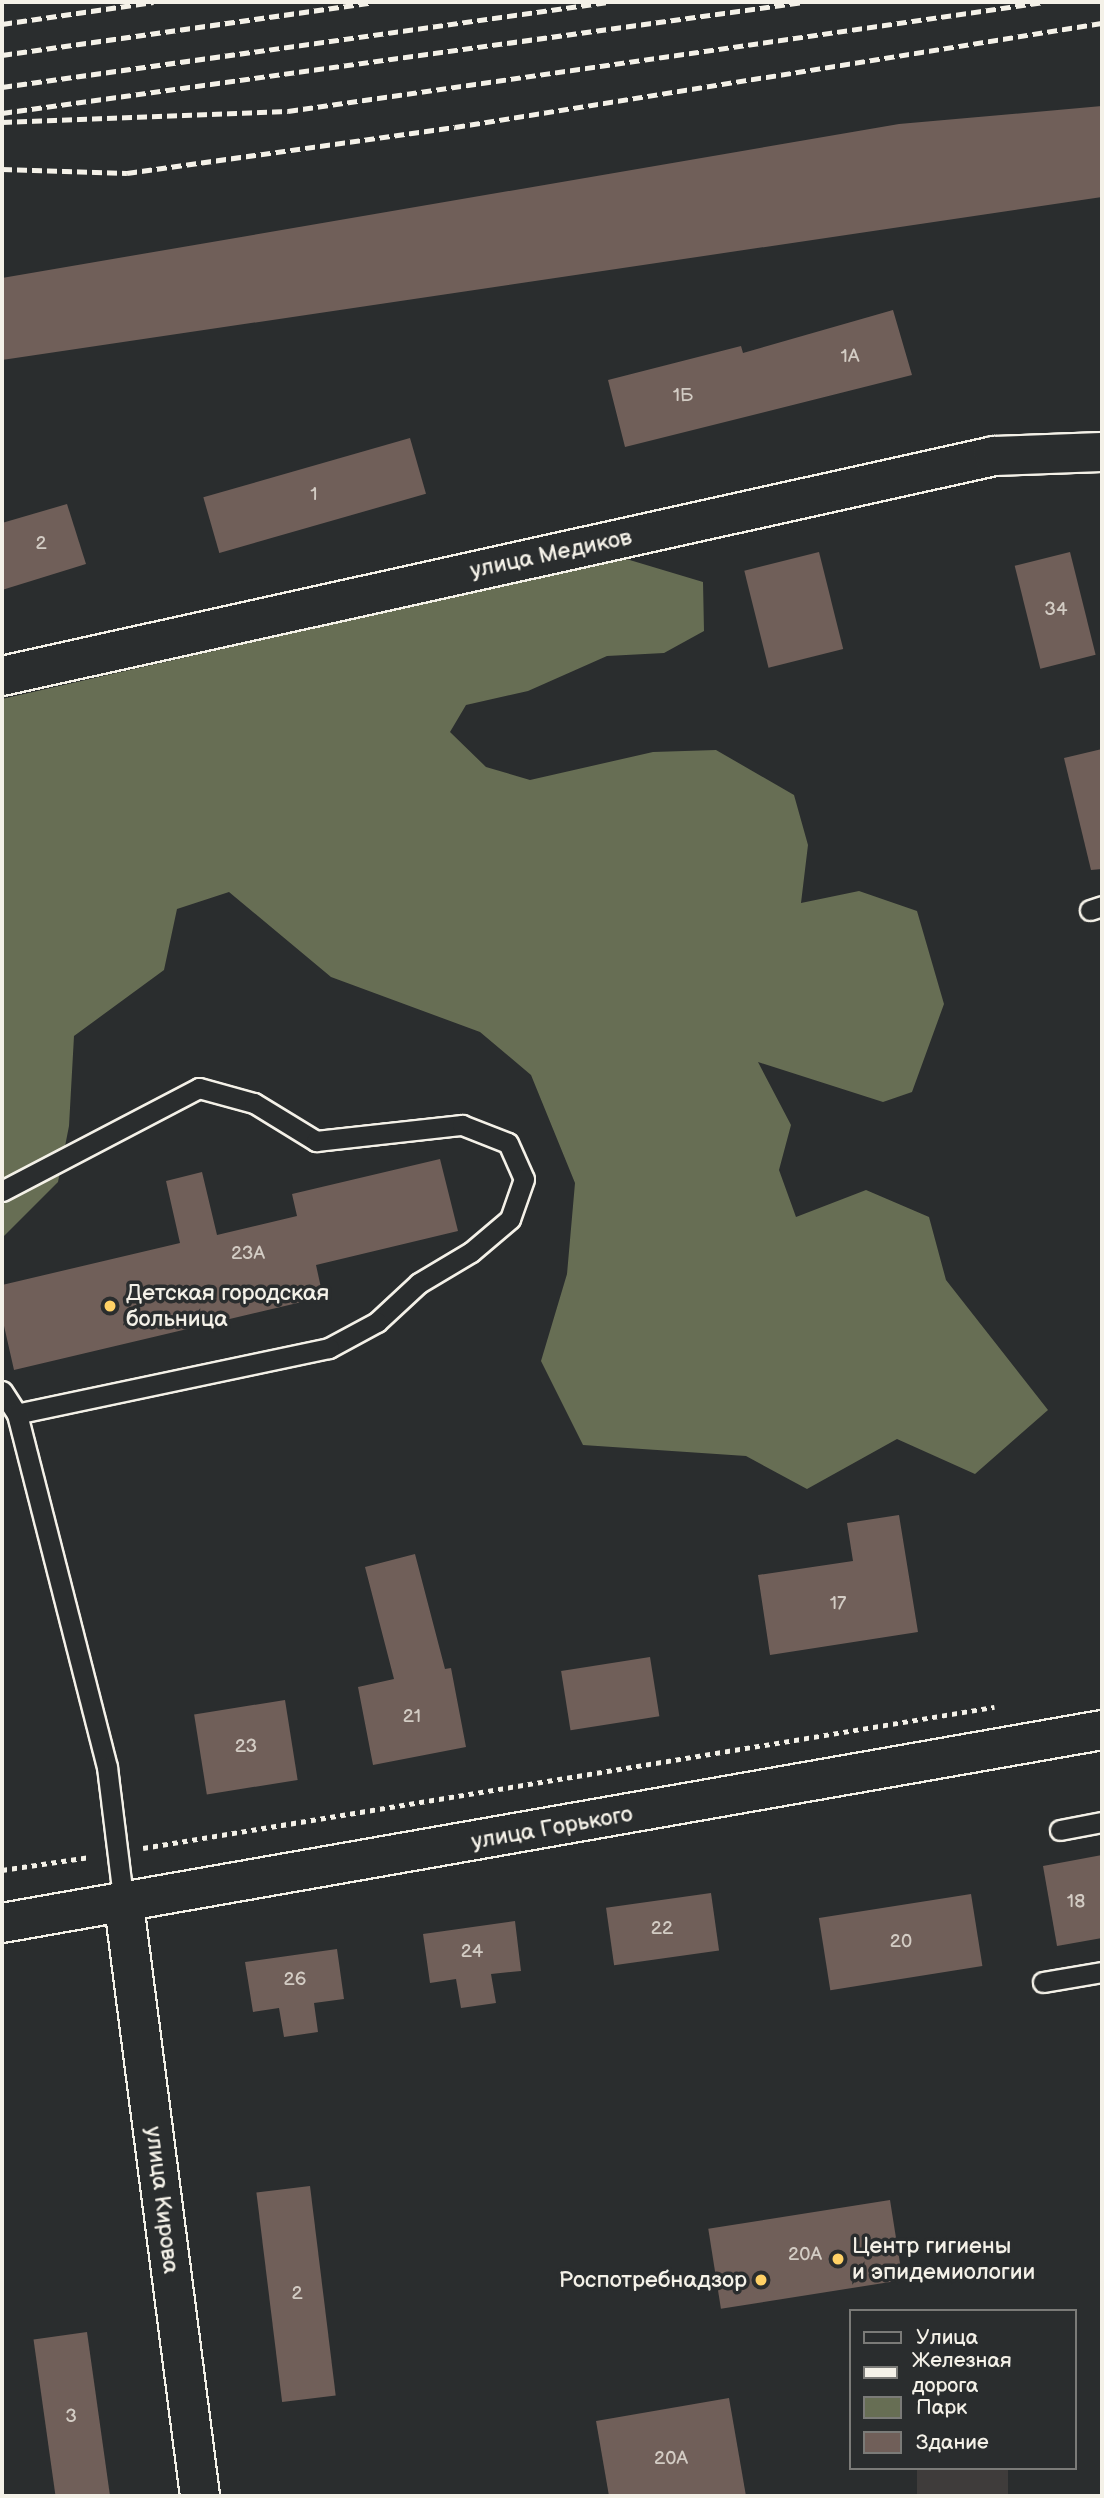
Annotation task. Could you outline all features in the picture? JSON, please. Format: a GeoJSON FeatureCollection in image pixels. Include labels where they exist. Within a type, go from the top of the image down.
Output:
{"type":"FeatureCollection","features":[{"type":"Feature","properties":{"kind":"street","name":"улица Медиков"},"geometry":{"type":"LineString","coordinates":[[2,676],[994,456],[1102,452]]}},
{"type":"Feature","properties":{"kind":"street","name":"улица Горького"},"geometry":{"type":"LineString","coordinates":[[2,1923],[124,1905],[1102,1730]]}},
{"type":"Feature","properties":{"kind":"street","name":"улица Кирова"},"geometry":{"type":"LineString","coordinates":[[124,1905],[200,2496]]}},
{"type":"Feature","properties":{"kind":"lane"},"geometry":{"type":"LineString","coordinates":[[2,1191],[199,1088],[254,1103],[316,1141],[462,1125],[508,1143],[524,1179],[510,1219],[471,1252],[419,1283],[377,1322],[329,1348],[17,1414]]}},
{"type":"Feature","properties":{"kind":"lane"},"geometry":{"type":"LineString","coordinates":[[2,1391],[17,1414],[107,1767],[124,1905]]}},
{"type":"Feature","properties":{"kind":"lane"},"geometry":{"type":"LineString","coordinates":[[1060,1830],[1102,1822]]}},
{"type":"Feature","properties":{"kind":"lane"},"geometry":{"type":"LineString","coordinates":[[1043,1982],[1102,1972]]}},
{"type":"Feature","properties":{"kind":"path"},"geometry":{"type":"LineString","coordinates":[[2,1870],[1008,1705]]}},
{"type":"Feature","properties":{"kind":"shaded area"},"geometry":{"type":"Polygon","coordinates":[[[917,2470],[1008,2470],[1008,2496],[917,2496],[917,2470]]]}},
{"type":"Feature","properties":{"kind":"green space"},"geometry":{"type":"Polygon","coordinates":[[[623,558],[703,582],[704,631],[664,653],[607,656],[528,691],[466,705],[450,732],[486,767],[530,780],[653,752],[716,750],[794,795],[808,845],[801,903],[859,891],[917,911],[944,1004],[912,1092],[883,1102],[758,1062],[791,1125],[779,1170],[796,1217],[866,1190],[929,1217],[946,1280],[1048,1410],[975,1474],[897,1439],[807,1489],[746,1456],[583,1445],[541,1361],[567,1274],[575,1183],[531,1075],[480,1032],[331,977],[229,892],[177,909],[164,970],[74,1036],[69,1126],[58,1182],[2,1238],[2,699],[623,558]]]}},
{"type":"Feature","properties":{"kind":"building"},"geometry":{"type":"Polygon","coordinates":[[[1102,106],[1102,197],[2,360],[2,278],[899,124],[1102,106]]]}},
{"type":"Feature","properties":{"kind":"building"},"geometry":{"type":"Polygon","coordinates":[[[893,310],[912,375],[625,447],[608,380],[741,346],[743,353],[893,310]]]}},
{"type":"Feature","properties":{"kind":"building"},"geometry":{"type":"Polygon","coordinates":[[[410,438],[426,494],[219,553],[203,497],[410,438]]]}},
{"type":"Feature","properties":{"kind":"building"},"geometry":{"type":"Polygon","coordinates":[[[67,504],[86,564],[2,590],[2,523],[67,504]]]}},
{"type":"Feature","properties":{"kind":"building"},"geometry":{"type":"Polygon","coordinates":[[[819,552],[843,649],[768,668],[744,571],[819,552]]]}},
{"type":"Feature","properties":{"kind":"building"},"geometry":{"type":"Polygon","coordinates":[[[1070,552],[1096,655],[1040,669],[1015,566],[1070,552]]]}},
{"type":"Feature","properties":{"kind":"building"},"geometry":{"type":"Polygon","coordinates":[[[1102,749],[1102,869],[1091,870],[1064,758],[1102,749]]]}},
{"type":"Feature","properties":{"kind":"building"},"geometry":{"type":"Polygon","coordinates":[[[440,1159],[458,1231],[316,1265],[323,1297],[14,1370],[2,1317],[2,1285],[180,1243],[166,1181],[202,1172],[217,1235],[297,1216],[292,1194],[440,1159]]]}},
{"type":"Feature","properties":{"kind":"building"},"geometry":{"type":"Polygon","coordinates":[[[899,1515],[918,1632],[770,1655],[758,1575],[853,1561],[847,1523],[899,1515]]]}},
{"type":"Feature","properties":{"kind":"building"},"geometry":{"type":"Polygon","coordinates":[[[415,1554],[445,1669],[451,1668],[466,1747],[373,1765],[358,1687],[394,1679],[365,1567],[415,1554]]]}},
{"type":"Feature","properties":{"kind":"building"},"geometry":{"type":"Polygon","coordinates":[[[650,1657],[659,1716],[570,1730],[561,1671],[650,1657]]]}},
{"type":"Feature","properties":{"kind":"building"},"geometry":{"type":"Polygon","coordinates":[[[285,1700],[298,1780],[207,1794],[194,1714],[285,1700]]]}},
{"type":"Feature","properties":{"kind":"building"},"geometry":{"type":"Polygon","coordinates":[[[1102,1855],[1102,1938],[1057,1946],[1043,1866],[1102,1855]]]}},
{"type":"Feature","properties":{"kind":"building"},"geometry":{"type":"Polygon","coordinates":[[[711,1893],[719,1950],[614,1965],[606,1908],[711,1893]]]}},
{"type":"Feature","properties":{"kind":"building"},"geometry":{"type":"Polygon","coordinates":[[[971,1894],[982,1966],[830,1990],[819,1918],[971,1894]]]}},
{"type":"Feature","properties":{"kind":"building"},"geometry":{"type":"Polygon","coordinates":[[[515,1921],[521,1971],[491,1974],[496,2003],[461,2008],[456,1979],[430,1983],[423,1934],[515,1921]]]}},
{"type":"Feature","properties":{"kind":"building"},"geometry":{"type":"Polygon","coordinates":[[[337,1949],[344,1999],[314,2003],[318,2032],[284,2037],[279,2008],[253,2012],[245,1962],[337,1949]]]}},
{"type":"Feature","properties":{"kind":"building"},"geometry":{"type":"Polygon","coordinates":[[[310,2186],[336,2395],[282,2402],[256,2193],[310,2186]]]}},
{"type":"Feature","properties":{"kind":"building"},"geometry":{"type":"Polygon","coordinates":[[[890,2200],[903,2280],[721,2309],[708,2229],[890,2200]]]}},
{"type":"Feature","properties":{"kind":"building"},"geometry":{"type":"Polygon","coordinates":[[[87,2332],[110,2495],[56,2496],[34,2340],[87,2332]]]}},
{"type":"Feature","properties":{"kind":"building"},"geometry":{"type":"Polygon","coordinates":[[[729,2398],[746,2496],[609,2496],[596,2421],[729,2398]]]}},
{"type":"Feature","properties":{"kind":"railway"},"geometry":{"type":"LineString","coordinates":[[2,24],[153,2]]}},
{"type":"Feature","properties":{"kind":"railway"},"geometry":{"type":"LineString","coordinates":[[2,55],[373,2]]}},
{"type":"Feature","properties":{"kind":"railway"},"geometry":{"type":"LineString","coordinates":[[2,87],[608,2]]}},
{"type":"Feature","properties":{"kind":"railway"},"geometry":{"type":"LineString","coordinates":[[2,113],[803,2]]}},
{"type":"Feature","properties":{"kind":"railway"},"geometry":{"type":"LineString","coordinates":[[2,122],[288,111],[1044,2]]}},
{"type":"Feature","properties":{"kind":"railway"},"geometry":{"type":"LineString","coordinates":[[2,169],[127,173],[455,127],[1102,23]]}},
{"type":"Feature","properties":{"kind":"place","name":"Детская городская больница"},"geometry":{"type":"Point","coordinates":[110,1306]}},
{"type":"Feature","properties":{"kind":"place","name":"Центр гигиены и эпидемиологии"},"geometry":{"type":"Point","coordinates":[838,2259]}},
{"type":"Feature","properties":{"kind":"place","name":"Роспотребнадзор"},"geometry":{"type":"Point","coordinates":[761,2280]}}]}
